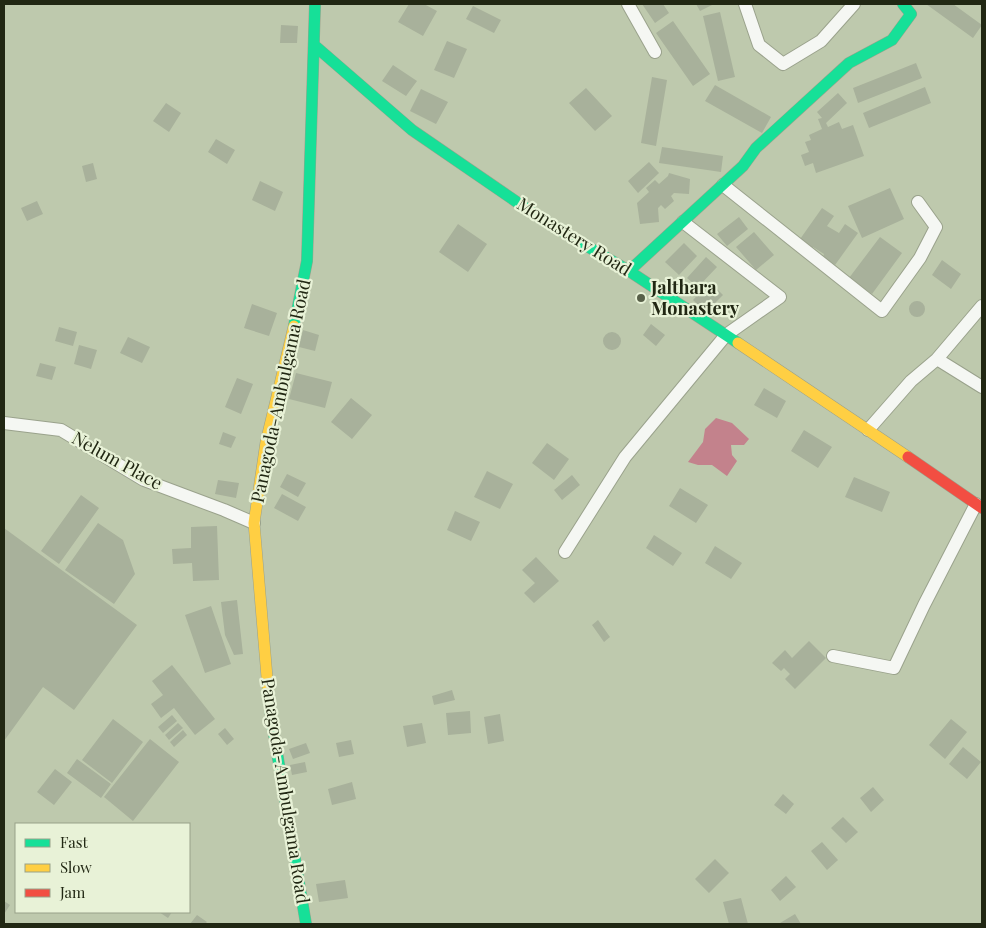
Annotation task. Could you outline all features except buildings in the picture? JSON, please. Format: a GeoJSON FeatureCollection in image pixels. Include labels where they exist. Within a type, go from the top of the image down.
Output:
{"type":"FeatureCollection","features":[{"type":"Feature","properties":{"kind":"street","name":"Panagoda-Ambulgama Road"},"geometry":{"type":"LineString","coordinates":[[306,924],[270,711],[254,523],[266,442],[299,305],[307,261],[315,4]]}},
{"type":"Feature","properties":{"kind":"street"},"geometry":{"type":"LineString","coordinates":[[628,4],[656,52]]}},
{"type":"Feature","properties":{"kind":"street"},"geometry":{"type":"LineString","coordinates":[[745,4],[759,45],[783,64],[821,41],[854,4]]}},
{"type":"Feature","properties":{"kind":"street"},"geometry":{"type":"LineString","coordinates":[[629,271],[743,166],[756,148],[849,63],[892,40],[911,14],[903,4]]}},
{"type":"Feature","properties":{"kind":"street","name":"Monastery Road"},"geometry":{"type":"LineString","coordinates":[[314,45],[412,130],[543,220],[629,271],[726,335],[979,506]]}},
{"type":"Feature","properties":{"kind":"street"},"geometry":{"type":"LineString","coordinates":[[723,184],[882,311],[920,258],[936,227],[918,202]]}},
{"type":"Feature","properties":{"kind":"street"},"geometry":{"type":"LineString","coordinates":[[564,552],[625,457],[726,335],[780,297],[683,222]]}},
{"type":"Feature","properties":{"kind":"street"},"geometry":{"type":"LineString","coordinates":[[868,430],[911,381],[937,359],[982,306]]}},
{"type":"Feature","properties":{"kind":"street"},"geometry":{"type":"LineString","coordinates":[[937,359],[982,387]]}},
{"type":"Feature","properties":{"kind":"street","name":"Nelum Place"},"geometry":{"type":"LineString","coordinates":[[4,423],[61,430],[144,480],[254,523]]}},
{"type":"Feature","properties":{"kind":"street"},"geometry":{"type":"LineString","coordinates":[[833,656],[894,668],[924,605],[979,506]]}},
{"type":"Feature","properties":{"kind":"shaded area"},"geometry":{"type":"Polygon","coordinates":[[[716,418],[732,423],[749,439],[744,445],[731,445],[732,455],[737,461],[727,476],[712,465],[698,465],[688,462],[703,442],[705,429],[716,418]]]}},
{"type":"Feature","properties":{"kind":"traffic: fast"},"geometry":{"type":"LineString","coordinates":[[294,326],[307,261],[315,4]]}},
{"type":"Feature","properties":{"kind":"traffic: fast"},"geometry":{"type":"LineString","coordinates":[[629,271],[743,166],[756,148],[849,63],[892,40],[911,14],[903,4]]}},
{"type":"Feature","properties":{"kind":"traffic: fast"},"geometry":{"type":"LineString","coordinates":[[314,45],[412,130],[543,220],[629,271],[738,343]]}},
{"type":"Feature","properties":{"kind":"traffic: fast"},"geometry":{"type":"LineString","coordinates":[[268,689],[270,711],[306,924]]}},
{"type":"Feature","properties":{"kind":"traffic: slow"},"geometry":{"type":"LineString","coordinates":[[268,689],[254,523],[266,442],[294,326]]}},
{"type":"Feature","properties":{"kind":"traffic: slow"},"geometry":{"type":"LineString","coordinates":[[738,343],[908,457]]}},
{"type":"Feature","properties":{"kind":"traffic: jam"},"geometry":{"type":"LineString","coordinates":[[908,457],[982,508]]}},
{"type":"Feature","properties":{"kind":"place","name":"Jalthara Monastery"},"geometry":{"type":"Point","coordinates":[641,298]}}]}
